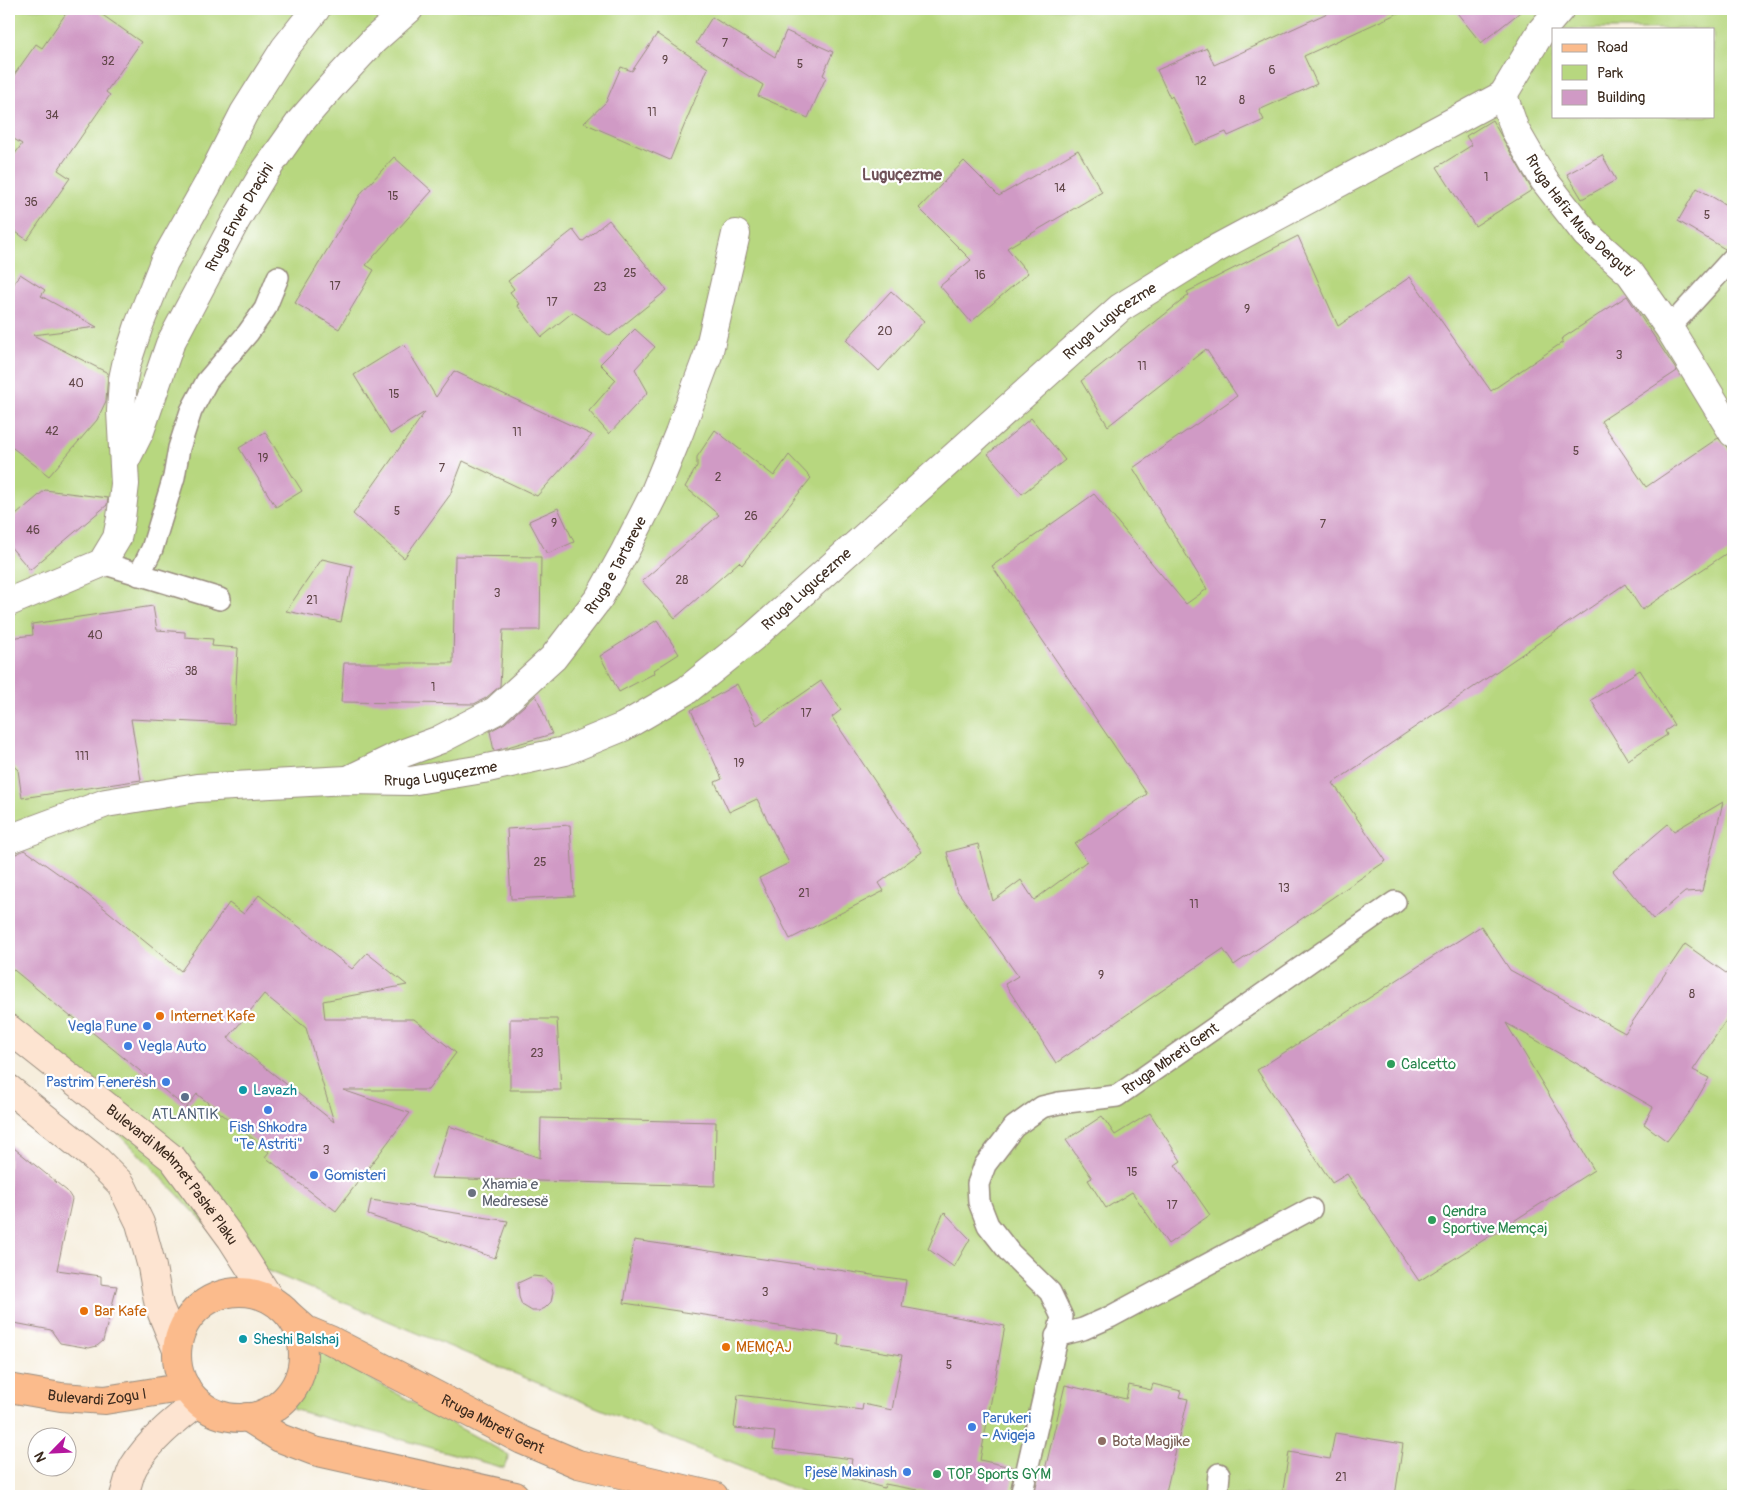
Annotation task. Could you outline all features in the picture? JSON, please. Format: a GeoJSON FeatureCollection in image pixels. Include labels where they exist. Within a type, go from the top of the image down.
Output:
{"type":"FeatureCollection","features":[{"type":"Feature","properties":{"kind":"main road","name":"Bulevardi Mehmet Pashë Plaku"},"geometry":{"type":"LineString","coordinates":[[9,1029],[173,1159],[280,1307]]}},
{"type":"Feature","properties":{"kind":"main road"},"geometry":{"type":"LineString","coordinates":[[9,1089],[94,1157],[121,1184],[140,1223],[152,1267],[159,1306],[177,1350]]}},
{"type":"Feature","properties":{"kind":"main road"},"geometry":{"type":"LineString","coordinates":[[229,1292],[250,1292],[280,1307],[299,1332],[303,1350],[301,1370],[294,1388],[282,1402],[265,1412],[247,1418],[229,1417],[213,1412],[192,1394],[178,1369],[177,1350],[182,1330],[192,1312],[209,1299],[229,1292]]}},
{"type":"Feature","properties":{"kind":"main road","name":"Rruga Mbreti Gent"},"geometry":{"type":"LineString","coordinates":[[280,1307],[306,1330],[330,1340],[513,1436],[538,1447],[578,1464],[714,1496]]}},
{"type":"Feature","properties":{"kind":"main road","name":"Bulevardi Zogu I"},"geometry":{"type":"LineString","coordinates":[[9,1388],[105,1400],[192,1394]]}},
{"type":"Feature","properties":{"kind":"main road"},"geometry":{"type":"LineString","coordinates":[[124,1496],[133,1468],[192,1394]]}},
{"type":"Feature","properties":{"kind":"main road"},"geometry":{"type":"LineString","coordinates":[[247,1418],[280,1438],[314,1451],[515,1496]]}},
{"type":"Feature","properties":{"kind":"street"},"geometry":{"type":"LineString","coordinates":[[9,602],[102,563],[117,538],[126,484],[121,411],[123,379],[139,325],[164,262],[207,186],[255,94],[284,48],[316,9]]}},
{"type":"Feature","properties":{"kind":"street","name":"Rruga Enver Draçini"},"geometry":{"type":"LineString","coordinates":[[124,462],[140,431],[170,344],[236,220],[264,173],[300,122],[374,40],[409,9]]}},
{"type":"Feature","properties":{"kind":"street"},"geometry":{"type":"LineString","coordinates":[[1503,95],[1542,30],[1560,9]]}},
{"type":"Feature","properties":{"kind":"street","name":"Rruga Hafiz Musa Derguti"},"geometry":{"type":"LineString","coordinates":[[1503,95],[1515,130],[1544,180],[1586,234],[1630,273],[1669,328],[1733,432]]}},
{"type":"Feature","properties":{"kind":"street","name":"Rruga Luguçezme"},"geometry":{"type":"LineString","coordinates":[[9,840],[106,803],[197,788],[347,780],[410,781],[484,769],[565,751],[623,727],[687,690],[753,637],[1120,308],[1210,252],[1503,95]]}},
{"type":"Feature","properties":{"kind":"street","name":"Rruga e Tartareve"},"geometry":{"type":"LineString","coordinates":[[347,780],[404,753],[440,740],[495,711],[553,658],[599,598],[654,494],[680,433],[708,355],[736,234]]}},
{"type":"Feature","properties":{"kind":"lane"},"geometry":{"type":"LineString","coordinates":[[1669,328],[1733,258]]}},
{"type":"Feature","properties":{"kind":"lane"},"geometry":{"type":"LineString","coordinates":[[139,575],[152,549],[174,477],[179,448],[190,411],[207,381],[248,333],[265,309],[278,277]]}},
{"type":"Feature","properties":{"kind":"lane"},"geometry":{"type":"LineString","coordinates":[[102,563],[220,600]]}},
{"type":"Feature","properties":{"kind":"lane","name":"Rruga Mbreti Gent"},"geometry":{"type":"LineString","coordinates":[[1021,1496],[1056,1336],[1062,1317],[1050,1292],[1010,1253],[988,1225],[979,1202],[978,1184],[985,1164],[1014,1127],[1042,1107],[1117,1096],[1396,902]]}},
{"type":"Feature","properties":{"kind":"lane"},"geometry":{"type":"LineString","coordinates":[[1056,1336],[1083,1329],[1110,1317],[1311,1208]]}},
{"type":"Feature","properties":{"kind":"lane"},"geometry":{"type":"LineString","coordinates":[[1217,1496],[1219,1474]]}},
{"type":"Feature","properties":{"kind":"green space"},"geometry":{"type":"Polygon","coordinates":[[[9,9],[1733,9],[1733,1496],[810,1496],[239,1259],[9,1018],[9,9]]]}},
{"type":"Feature","properties":{"kind":"green space"},"geometry":{"type":"Polygon","coordinates":[[[318,1350],[509,1455],[504,1468],[292,1409],[307,1385],[318,1350]]]}},
{"type":"Feature","properties":{"kind":"building"},"geometry":{"type":"Polygon","coordinates":[[[69,9],[94,9],[141,42],[106,92],[110,95],[58,170],[70,178],[27,240],[9,227],[9,162],[22,144],[9,136],[9,82],[36,44],[42,48],[69,9]]]}},
{"type":"Feature","properties":{"kind":"building"},"geometry":{"type":"Polygon","coordinates":[[[1336,9],[1407,9],[1304,56],[1317,84],[1259,110],[1264,120],[1228,136],[1226,132],[1195,145],[1172,96],[1170,98],[1157,70],[1207,48],[1214,65],[1336,9]]]}},
{"type":"Feature","properties":{"kind":"building"},"geometry":{"type":"Polygon","coordinates":[[[1454,9],[1524,9],[1481,43],[1454,9]]]}},
{"type":"Feature","properties":{"kind":"building"},"geometry":{"type":"Polygon","coordinates":[[[712,17],[775,57],[786,31],[833,52],[823,75],[826,77],[808,118],[758,96],[763,85],[696,43],[712,17]]]}},
{"type":"Feature","properties":{"kind":"building"},"geometry":{"type":"Polygon","coordinates":[[[657,34],[708,68],[670,160],[584,123],[606,102],[621,67],[632,71],[657,34]]]}},
{"type":"Feature","properties":{"kind":"building"},"geometry":{"type":"Polygon","coordinates":[[[1492,120],[1532,190],[1475,226],[1437,167],[1472,145],[1466,136],[1492,120]]]}},
{"type":"Feature","properties":{"kind":"building"},"geometry":{"type":"Polygon","coordinates":[[[1078,150],[1102,192],[1007,248],[1028,273],[971,322],[940,286],[971,260],[919,208],[964,161],[999,196],[1078,150]]]}},
{"type":"Feature","properties":{"kind":"building"},"geometry":{"type":"Polygon","coordinates":[[[1602,155],[1616,180],[1582,199],[1567,174],[1602,155]]]}},
{"type":"Feature","properties":{"kind":"building"},"geometry":{"type":"Polygon","coordinates":[[[394,157],[432,191],[366,265],[374,270],[339,329],[295,303],[362,192],[394,157]]]}},
{"type":"Feature","properties":{"kind":"building"},"geometry":{"type":"Polygon","coordinates":[[[1697,188],[1733,209],[1733,246],[1725,249],[1678,221],[1697,188]]]}},
{"type":"Feature","properties":{"kind":"building"},"geometry":{"type":"Polygon","coordinates":[[[609,220],[667,290],[610,336],[573,312],[542,337],[517,305],[519,304],[510,292],[514,289],[508,281],[573,230],[582,242],[609,220]]]}},
{"type":"Feature","properties":{"kind":"building"},"geometry":{"type":"Polygon","coordinates":[[[1298,236],[1338,326],[1410,277],[1491,391],[1563,342],[1561,339],[1627,296],[1677,371],[1601,421],[1646,487],[1718,438],[1733,457],[1733,549],[1642,610],[1625,584],[1333,783],[1386,861],[1234,965],[1223,949],[1056,1063],[1005,984],[1018,976],[956,889],[947,852],[978,844],[993,901],[1021,880],[1034,900],[1087,861],[1075,844],[1147,794],[992,566],[1094,494],[1186,604],[1207,589],[1133,468],[1237,396],[1206,349],[1108,426],[1081,381],[1189,295],[1187,292],[1298,236]]]}},
{"type":"Feature","properties":{"kind":"building"},"geometry":{"type":"Polygon","coordinates":[[[20,274],[45,290],[41,296],[97,327],[33,335],[108,373],[106,401],[97,420],[49,476],[9,445],[9,291],[20,274]]]}},
{"type":"Feature","properties":{"kind":"building"},"geometry":{"type":"Polygon","coordinates":[[[891,291],[924,321],[879,371],[846,340],[891,291]]]}},
{"type":"Feature","properties":{"kind":"building"},"geometry":{"type":"Polygon","coordinates":[[[635,329],[655,347],[635,369],[648,392],[609,434],[589,411],[616,380],[600,364],[635,329]]]}},
{"type":"Feature","properties":{"kind":"building"},"geometry":{"type":"Polygon","coordinates":[[[404,344],[436,397],[454,371],[592,435],[537,496],[463,461],[450,495],[404,558],[353,514],[425,412],[390,434],[354,375],[404,344]]]}},
{"type":"Feature","properties":{"kind":"building"},"geometry":{"type":"Polygon","coordinates":[[[1031,418],[1065,460],[1022,494],[988,454],[1031,418]]]}},
{"type":"Feature","properties":{"kind":"building"},"geometry":{"type":"Polygon","coordinates":[[[715,430],[774,476],[789,455],[811,478],[742,565],[739,562],[675,618],[642,581],[719,515],[685,487],[697,466],[697,457],[715,430]]]}},
{"type":"Feature","properties":{"kind":"building"},"geometry":{"type":"Polygon","coordinates":[[[265,432],[302,491],[276,507],[239,448],[265,432]]]}},
{"type":"Feature","properties":{"kind":"building"},"geometry":{"type":"Polygon","coordinates":[[[45,490],[108,498],[107,505],[30,570],[9,545],[9,521],[45,490]]]}},
{"type":"Feature","properties":{"kind":"building"},"geometry":{"type":"Polygon","coordinates":[[[558,508],[574,542],[547,554],[529,521],[558,508]]]}},
{"type":"Feature","properties":{"kind":"building"},"geometry":{"type":"Polygon","coordinates":[[[455,556],[541,557],[540,630],[503,630],[500,686],[486,698],[474,704],[341,702],[344,663],[453,663],[455,556]]]}},
{"type":"Feature","properties":{"kind":"building"},"geometry":{"type":"Polygon","coordinates":[[[322,559],[352,566],[341,622],[286,611],[322,559]]]}},
{"type":"Feature","properties":{"kind":"building"},"geometry":{"type":"Polygon","coordinates":[[[153,606],[157,630],[185,632],[185,637],[213,639],[212,646],[238,648],[234,724],[131,719],[141,780],[22,798],[18,770],[9,762],[9,638],[33,635],[32,624],[153,606]]]}},
{"type":"Feature","properties":{"kind":"building"},"geometry":{"type":"Polygon","coordinates":[[[657,620],[679,654],[654,670],[655,673],[619,692],[600,656],[657,620]]]}},
{"type":"Feature","properties":{"kind":"building"},"geometry":{"type":"Polygon","coordinates":[[[1640,670],[1674,725],[1665,731],[1667,735],[1628,760],[1591,700],[1640,670]]]}},
{"type":"Feature","properties":{"kind":"building"},"geometry":{"type":"Polygon","coordinates":[[[821,681],[841,710],[832,717],[922,852],[879,883],[884,891],[790,939],[759,878],[789,863],[757,799],[729,812],[715,782],[722,779],[691,710],[737,684],[757,725],[821,681]]]}},
{"type":"Feature","properties":{"kind":"building"},"geometry":{"type":"Polygon","coordinates":[[[536,695],[552,734],[494,751],[490,731],[505,723],[536,695]]]}},
{"type":"Feature","properties":{"kind":"building"},"geometry":{"type":"Polygon","coordinates":[[[1723,802],[1702,891],[1685,892],[1653,919],[1613,871],[1668,824],[1674,831],[1723,802]]]}},
{"type":"Feature","properties":{"kind":"building"},"geometry":{"type":"Polygon","coordinates":[[[570,825],[574,896],[511,899],[507,829],[570,825]]]}},
{"type":"Feature","properties":{"kind":"building"},"geometry":{"type":"Polygon","coordinates":[[[25,850],[88,895],[181,971],[229,903],[244,914],[259,895],[352,969],[367,953],[407,985],[323,1001],[325,1019],[414,1019],[456,1053],[428,1090],[343,1090],[410,1113],[336,1211],[265,1157],[269,1152],[197,1094],[186,1108],[9,966],[9,857],[25,850]],[[264,994],[228,1038],[334,1122],[306,1028],[264,994]]]}},
{"type":"Feature","properties":{"kind":"building"},"geometry":{"type":"Polygon","coordinates":[[[1481,926],[1510,970],[1625,1033],[1685,944],[1733,978],[1733,1010],[1693,1070],[1709,1078],[1692,1108],[1667,1141],[1644,1124],[1653,1107],[1506,1023],[1594,1170],[1419,1281],[1347,1174],[1332,1183],[1257,1070],[1481,926]]]}},
{"type":"Feature","properties":{"kind":"building"},"geometry":{"type":"Polygon","coordinates":[[[510,1019],[557,1019],[561,1090],[510,1090],[510,1019]]]}},
{"type":"Feature","properties":{"kind":"building"},"geometry":{"type":"Polygon","coordinates":[[[1150,1113],[1181,1161],[1175,1165],[1210,1215],[1168,1244],[1132,1192],[1106,1208],[1088,1180],[1092,1178],[1066,1140],[1102,1116],[1115,1135],[1150,1113]]]}},
{"type":"Feature","properties":{"kind":"building"},"geometry":{"type":"Polygon","coordinates":[[[541,1118],[716,1122],[715,1186],[431,1178],[449,1126],[540,1158],[541,1118]]]}},
{"type":"Feature","properties":{"kind":"building"},"geometry":{"type":"Polygon","coordinates":[[[9,1144],[67,1191],[72,1199],[57,1270],[101,1276],[101,1284],[117,1286],[103,1341],[97,1346],[89,1348],[60,1343],[51,1330],[9,1322],[9,1144]]]}},
{"type":"Feature","properties":{"kind":"building"},"geometry":{"type":"Polygon","coordinates":[[[371,1200],[508,1221],[495,1258],[368,1215],[371,1200]]]}},
{"type":"Feature","properties":{"kind":"building"},"geometry":{"type":"Polygon","coordinates":[[[944,1212],[970,1239],[954,1267],[928,1249],[944,1212]]]}},
{"type":"Feature","properties":{"kind":"building"},"geometry":{"type":"Polygon","coordinates":[[[634,1240],[906,1280],[902,1307],[1005,1326],[980,1460],[1015,1468],[1009,1496],[949,1496],[885,1484],[884,1488],[849,1478],[852,1459],[773,1449],[775,1432],[734,1428],[738,1395],[862,1410],[863,1404],[892,1410],[902,1355],[838,1345],[839,1335],[624,1303],[634,1240]]]}},
{"type":"Feature","properties":{"kind":"building"},"geometry":{"type":"Polygon","coordinates":[[[533,1276],[543,1277],[551,1284],[553,1292],[551,1302],[539,1311],[532,1311],[522,1305],[519,1297],[518,1283],[533,1276]]]}},
{"type":"Feature","properties":{"kind":"building"},"geometry":{"type":"Polygon","coordinates":[[[1153,1384],[1181,1391],[1179,1397],[1188,1399],[1165,1496],[1034,1496],[1039,1473],[1044,1474],[1065,1385],[1126,1399],[1129,1385],[1151,1390],[1153,1384]]]}},
{"type":"Feature","properties":{"kind":"building"},"geometry":{"type":"Polygon","coordinates":[[[1335,1433],[1403,1444],[1395,1496],[1282,1496],[1289,1452],[1330,1459],[1335,1433]]]}},
{"type":"Feature","properties":{"kind":"place","name":"Internet Kafe"},"geometry":{"type":"Point","coordinates":[160,1016]}},
{"type":"Feature","properties":{"kind":"place","name":"Vegla Pune"},"geometry":{"type":"Point","coordinates":[147,1026]}},
{"type":"Feature","properties":{"kind":"place","name":"Vegla Auto"},"geometry":{"type":"Point","coordinates":[128,1046]}},
{"type":"Feature","properties":{"kind":"place","name":"Calcetto"},"geometry":{"type":"Point","coordinates":[1391,1064]}},
{"type":"Feature","properties":{"kind":"place","name":"Pastrim Fenerësh"},"geometry":{"type":"Point","coordinates":[166,1082]}},
{"type":"Feature","properties":{"kind":"place","name":"Lavazh"},"geometry":{"type":"Point","coordinates":[243,1090]}},
{"type":"Feature","properties":{"kind":"place","name":"ATLANTIK"},"geometry":{"type":"Point","coordinates":[185,1097]}},
{"type":"Feature","properties":{"kind":"place","name":"Fish Shkodra \"Te Astriti\""},"geometry":{"type":"Point","coordinates":[268,1110]}},
{"type":"Feature","properties":{"kind":"place","name":"Gomisteri"},"geometry":{"type":"Point","coordinates":[314,1175]}},
{"type":"Feature","properties":{"kind":"place","name":"Xhamia e Medresesë"},"geometry":{"type":"Point","coordinates":[472,1193]}},
{"type":"Feature","properties":{"kind":"place","name":"Qendra Sportive Memçaj"},"geometry":{"type":"Point","coordinates":[1432,1220]}},
{"type":"Feature","properties":{"kind":"place","name":"Bar Kafe"},"geometry":{"type":"Point","coordinates":[84,1311]}},
{"type":"Feature","properties":{"kind":"place","name":"Sheshi Balshaj"},"geometry":{"type":"Point","coordinates":[243,1339]}},
{"type":"Feature","properties":{"kind":"place","name":"MEMÇAJ"},"geometry":{"type":"Point","coordinates":[726,1347]}},
{"type":"Feature","properties":{"kind":"place","name":"Parukeri - Avigeja"},"geometry":{"type":"Point","coordinates":[972,1427]}},
{"type":"Feature","properties":{"kind":"place","name":"Bota Magjike"},"geometry":{"type":"Point","coordinates":[1102,1441]}},
{"type":"Feature","properties":{"kind":"place","name":"Pjesë Makinash"},"geometry":{"type":"Point","coordinates":[907,1472]}},
{"type":"Feature","properties":{"kind":"place","name":"TOP Sports GYM"},"geometry":{"type":"Point","coordinates":[937,1474]}},
{"type":"Feature","properties":{"kind":"district","name":"Luguçezme"},"geometry":{"type":"Point","coordinates":[902,174]}}]}
